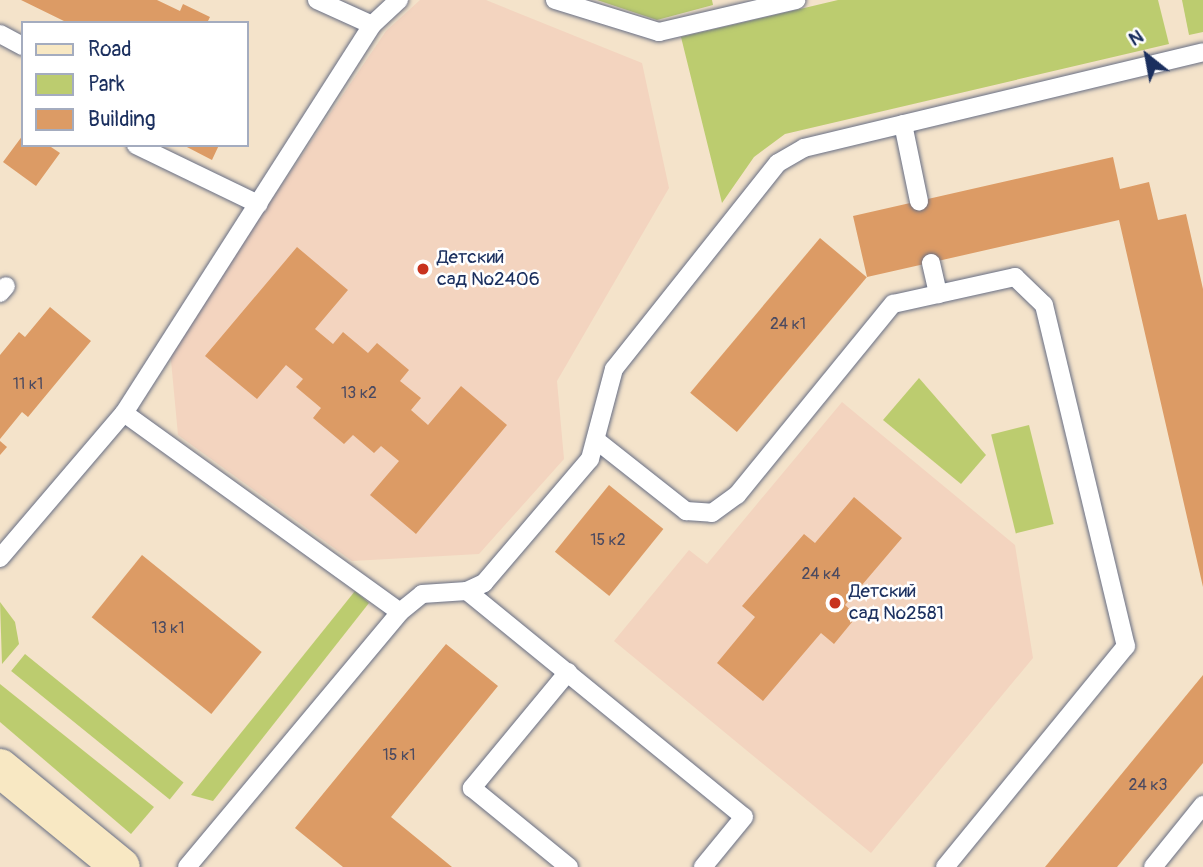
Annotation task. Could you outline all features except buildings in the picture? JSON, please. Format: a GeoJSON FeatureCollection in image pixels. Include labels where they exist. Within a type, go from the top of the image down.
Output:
{"type":"FeatureCollection","features":[{"type":"Feature","properties":{"kind":"street"},"geometry":{"type":"LineString","coordinates":[[0,768],[121,867]]}},
{"type":"Feature","properties":{"kind":"lane"},"geometry":{"type":"LineString","coordinates":[[317,0],[372,25]]}},
{"type":"Feature","properties":{"kind":"lane"},"geometry":{"type":"LineString","coordinates":[[0,558],[124,413],[372,25],[399,0]]}},
{"type":"Feature","properties":{"kind":"lane"},"geometry":{"type":"LineString","coordinates":[[555,0],[659,32],[796,0]]}},
{"type":"Feature","properties":{"kind":"lane"},"geometry":{"type":"LineString","coordinates":[[0,34],[21,45]]}},
{"type":"Feature","properties":{"kind":"lane"},"geometry":{"type":"LineString","coordinates":[[187,867],[400,612],[422,594],[467,592],[484,583],[590,459],[614,369],[778,163],[804,148],[1203,52]]}},
{"type":"Feature","properties":{"kind":"lane"},"geometry":{"type":"LineString","coordinates":[[903,124],[919,201]]}},
{"type":"Feature","properties":{"kind":"lane"},"geometry":{"type":"LineString","coordinates":[[140,147],[258,204]]}},
{"type":"Feature","properties":{"kind":"lane"},"geometry":{"type":"LineString","coordinates":[[931,262],[938,294]]}},
{"type":"Feature","properties":{"kind":"lane"},"geometry":{"type":"LineString","coordinates":[[596,440],[686,511],[712,513],[737,495],[893,304],[1015,277],[1044,305],[1126,646],[945,867]]}},
{"type":"Feature","properties":{"kind":"lane"},"geometry":{"type":"LineString","coordinates":[[124,413],[400,612]]}},
{"type":"Feature","properties":{"kind":"lane"},"geometry":{"type":"LineString","coordinates":[[467,592],[744,817],[703,867]]}},
{"type":"Feature","properties":{"kind":"lane"},"geometry":{"type":"LineString","coordinates":[[568,672],[472,788],[569,867]]}},
{"type":"Feature","properties":{"kind":"lane"},"geometry":{"type":"LineString","coordinates":[[1153,867],[1203,806]]}},
{"type":"Feature","properties":{"kind":"shaded area","name":"Детский сад №2406"},"geometry":{"type":"Polygon","coordinates":[[[420,0],[486,0],[642,63],[669,188],[557,381],[564,459],[479,554],[352,561],[178,435],[170,350],[386,31],[420,0]]]}},
{"type":"Feature","properties":{"kind":"shaded area","name":"Детский сад №2581"},"geometry":{"type":"Polygon","coordinates":[[[842,402],[1015,545],[1033,658],[871,853],[614,641],[689,550],[707,564],[842,402]]]}},
{"type":"Feature","properties":{"kind":"green space"},"geometry":{"type":"Polygon","coordinates":[[[597,0],[712,0],[713,5],[657,20],[597,0]]]}},
{"type":"Feature","properties":{"kind":"green space"},"geometry":{"type":"Polygon","coordinates":[[[838,0],[1158,0],[1169,44],[785,134],[754,157],[722,203],[681,37],[838,0]]]}},
{"type":"Feature","properties":{"kind":"green space"},"geometry":{"type":"Polygon","coordinates":[[[1182,0],[1203,0],[1203,32],[1189,35],[1182,0]]]}},
{"type":"Feature","properties":{"kind":"green space"},"geometry":{"type":"Polygon","coordinates":[[[919,378],[986,455],[961,484],[883,420],[919,378]]]}},
{"type":"Feature","properties":{"kind":"green space"},"geometry":{"type":"Polygon","coordinates":[[[1029,425],[1054,524],[1016,533],[991,434],[1029,425]]]}},
{"type":"Feature","properties":{"kind":"green space"},"geometry":{"type":"Polygon","coordinates":[[[355,591],[369,603],[213,801],[191,795],[355,591]]]}},
{"type":"Feature","properties":{"kind":"green space"},"geometry":{"type":"Polygon","coordinates":[[[0,602],[15,622],[19,644],[2,664],[0,602]]]}},
{"type":"Feature","properties":{"kind":"green space"},"geometry":{"type":"Polygon","coordinates":[[[25,654],[184,782],[170,799],[11,671],[25,654]]]}},
{"type":"Feature","properties":{"kind":"green space"},"geometry":{"type":"Polygon","coordinates":[[[0,684],[154,807],[131,834],[0,722],[0,684]]]}},
{"type":"Feature","properties":{"kind":"place","name":"Детский сад №2406"},"geometry":{"type":"Point","coordinates":[423,269]}},
{"type":"Feature","properties":{"kind":"place","name":"Детский сад №2581"},"geometry":{"type":"Point","coordinates":[835,603]}}]}
